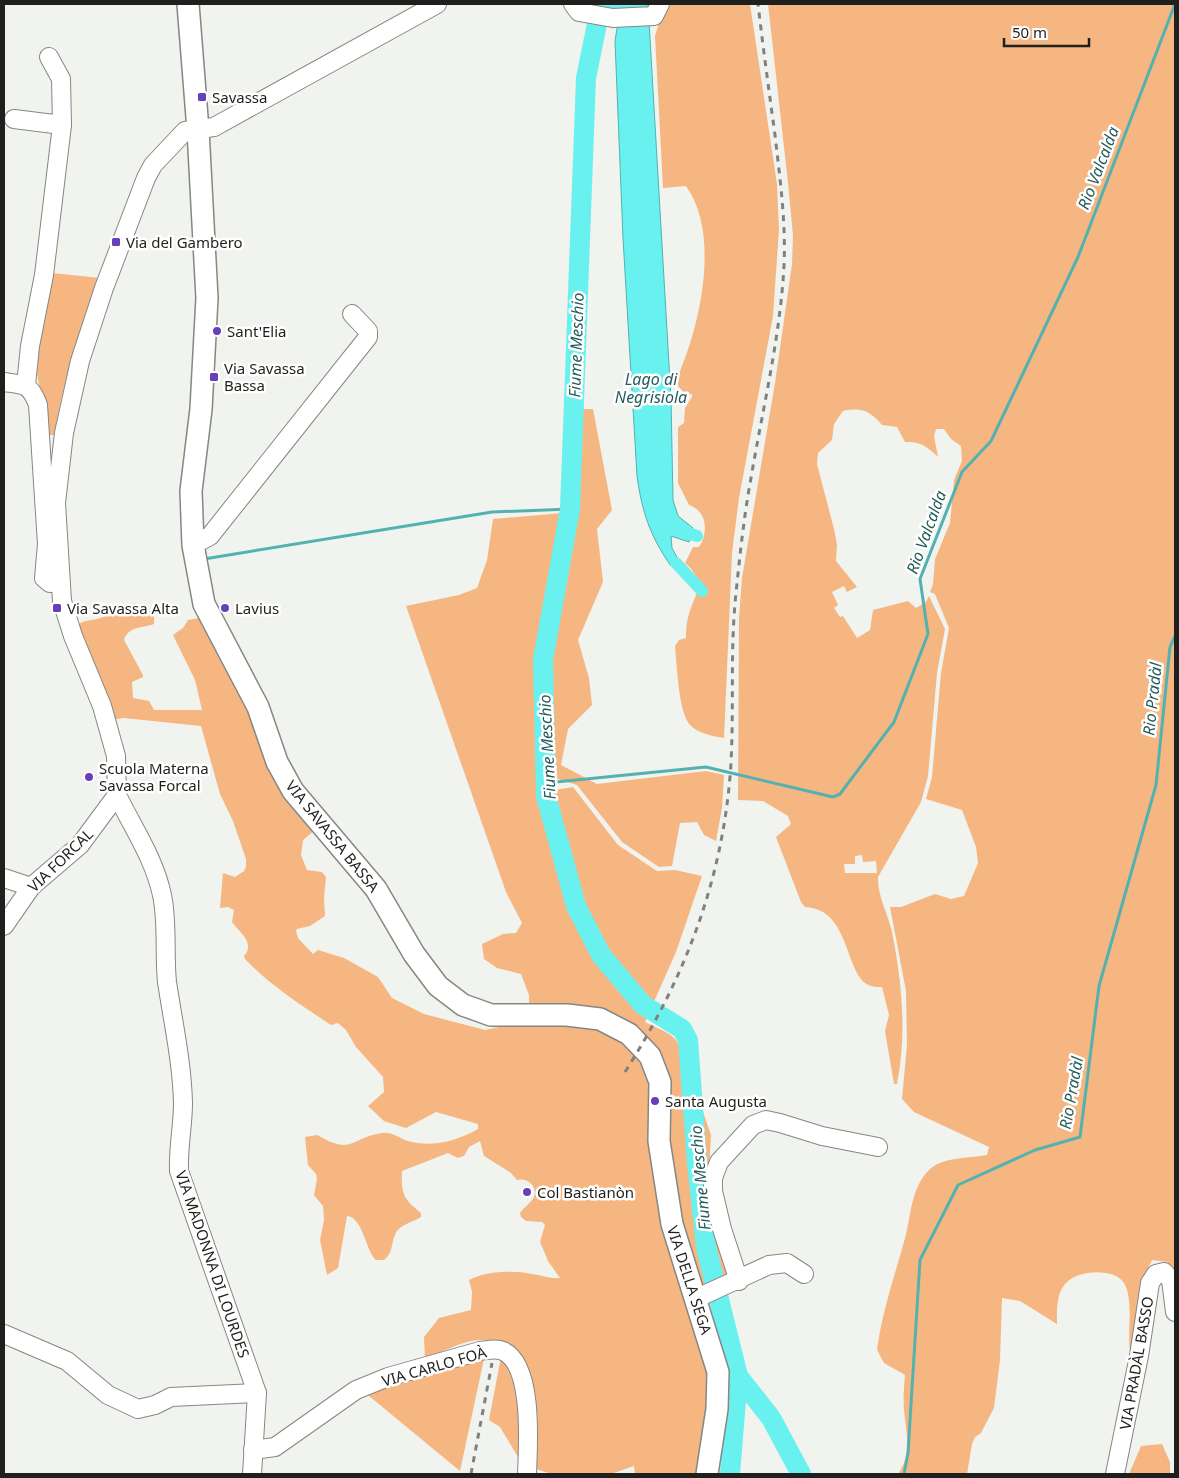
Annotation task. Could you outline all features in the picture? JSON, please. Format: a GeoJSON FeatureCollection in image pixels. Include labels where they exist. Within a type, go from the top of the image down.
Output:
{"type":"FeatureCollection","features":[{"type":"Feature","properties":{"kind":"main road","name":"VIA SAVASSA BASSA"},"geometry":{"type":"LineString","coordinates":[[188,4],[198,130],[207,298],[202,409],[192,492],[194,545],[204,604],[258,707],[277,762],[287,780],[311,813],[376,889],[414,954],[433,981],[463,1005],[491,1015],[567,1015],[608,1022],[635,1039],[650,1056]]}},
{"type":"Feature","properties":{"kind":"main road","name":"VIA DELLA SEGA"},"geometry":{"type":"LineString","coordinates":[[650,1056],[660,1082],[659,1142],[672,1224],[701,1297],[718,1382],[715,1428],[706,1474]]}},
{"type":"Feature","properties":{"kind":"street"},"geometry":{"type":"LineString","coordinates":[[117,795],[116,756],[102,706],[73,636],[62,601],[56,503],[58,467],[80,361],[104,288],[146,178],[153,166],[185,131],[214,127],[437,4]]}},
{"type":"Feature","properties":{"kind":"street"},"geometry":{"type":"LineString","coordinates":[[578,8],[613,18],[654,12]]}},
{"type":"Feature","properties":{"kind":"street"},"geometry":{"type":"LineString","coordinates":[[26,385],[30,346],[44,275],[62,125],[61,79],[49,57]]}},
{"type":"Feature","properties":{"kind":"street"},"geometry":{"type":"LineString","coordinates":[[14,119],[62,125]]}},
{"type":"Feature","properties":{"kind":"street"},"geometry":{"type":"LineString","coordinates":[[194,545],[210,536],[368,337],[368,331],[352,314]]}},
{"type":"Feature","properties":{"kind":"street"},"geometry":{"type":"LineString","coordinates":[[4,382],[26,385],[34,392],[40,418],[46,544],[44,578],[50,583],[60,582]]}},
{"type":"Feature","properties":{"kind":"street","name":"VIA FORCAL"},"geometry":{"type":"LineString","coordinates":[[4,926],[31,887],[58,866],[80,845],[117,795]]}},
{"type":"Feature","properties":{"kind":"street","name":"VIA MADONNA DI LOURDES"},"geometry":{"type":"LineString","coordinates":[[117,795],[143,844],[162,894],[166,924],[167,980],[181,1076],[183,1104],[178,1150],[179,1171],[257,1393],[252,1474]]}},
{"type":"Feature","properties":{"kind":"street"},"geometry":{"type":"LineString","coordinates":[[4,878],[31,887]]}},
{"type":"Feature","properties":{"kind":"street"},"geometry":{"type":"LineString","coordinates":[[734,1283],[713,1191],[713,1178],[719,1162],[753,1125],[766,1120],[822,1136],[878,1147]]}},
{"type":"Feature","properties":{"kind":"street"},"geometry":{"type":"LineString","coordinates":[[701,1297],[769,1265],[787,1263],[804,1274]]}},
{"type":"Feature","properties":{"kind":"street","name":"VIA PRADÀL BASSO"},"geometry":{"type":"LineString","coordinates":[[1115,1474],[1139,1356],[1150,1283],[1156,1274],[1164,1272],[1171,1280],[1175,1312]]}},
{"type":"Feature","properties":{"kind":"street"},"geometry":{"type":"LineString","coordinates":[[4,1334],[67,1360],[108,1395],[138,1409],[155,1405],[171,1397],[257,1393]]}},
{"type":"Feature","properties":{"kind":"street","name":"VIA CARLO FOÀ"},"geometry":{"type":"LineString","coordinates":[[253,1450],[275,1447],[364,1387],[388,1377],[480,1351],[496,1350],[510,1356],[525,1387],[528,1425],[527,1474]]}},
{"type":"Feature","properties":{"kind":"shaded area"},"geometry":{"type":"Polygon","coordinates":[[[665,4],[750,4],[777,184],[779,230],[773,316],[739,498],[732,553],[724,738],[698,731],[687,720],[681,700],[675,646],[679,640],[686,638],[687,621],[696,596],[698,584],[692,570],[685,563],[693,547],[699,547],[705,529],[703,517],[700,512],[689,505],[678,483],[678,427],[684,423],[685,408],[692,394],[686,395],[678,386],[677,378],[693,333],[699,307],[705,254],[703,229],[697,206],[686,186],[663,188],[655,36],[665,4]]]}},
{"type":"Feature","properties":{"kind":"shaded area"},"geometry":{"type":"Polygon","coordinates":[[[768,4],[1175,4],[1175,1311],[1166,1273],[1168,1262],[1152,1260],[1144,1277],[1130,1351],[1129,1298],[1124,1283],[1112,1274],[1086,1273],[1070,1279],[1062,1288],[1059,1298],[1057,1324],[1020,1301],[1002,1298],[1000,1360],[994,1408],[981,1433],[975,1437],[972,1444],[967,1474],[898,1474],[906,1458],[907,1450],[904,1410],[905,1375],[884,1363],[877,1350],[885,1309],[918,1186],[929,1170],[935,1166],[949,1160],[987,1155],[989,1147],[914,1112],[902,1099],[907,1045],[906,991],[890,907],[901,907],[935,894],[951,899],[964,896],[978,863],[976,847],[962,810],[926,799],[932,777],[941,673],[949,628],[935,594],[930,592],[933,584],[935,559],[950,523],[954,480],[962,461],[961,446],[951,439],[944,429],[936,429],[934,436],[938,457],[923,445],[905,442],[897,427],[882,425],[869,413],[855,410],[843,411],[834,424],[832,440],[818,453],[817,464],[837,545],[836,561],[857,587],[847,592],[844,586],[832,592],[838,605],[834,608],[840,617],[843,616],[857,638],[870,630],[873,610],[908,601],[916,608],[926,602],[929,596],[945,629],[937,673],[928,776],[921,802],[878,877],[881,898],[892,932],[901,989],[902,1046],[897,1084],[894,1084],[885,1031],[889,1015],[882,987],[871,986],[862,980],[856,971],[846,944],[831,919],[820,911],[805,907],[801,902],[776,837],[791,824],[788,816],[763,801],[738,800],[739,618],[742,578],[775,383],[792,264],[793,235],[768,4]],[[862,855],[855,856],[855,864],[844,864],[845,873],[877,873],[876,861],[863,862],[862,855]]]}},
{"type":"Feature","properties":{"kind":"shaded area"},"geometry":{"type":"Polygon","coordinates":[[[52,273],[101,278],[67,375],[55,435],[48,435],[35,362],[52,273]]]}},
{"type":"Feature","properties":{"kind":"shaded area"},"geometry":{"type":"Polygon","coordinates":[[[583,409],[593,409],[612,510],[597,529],[603,582],[578,640],[589,678],[592,705],[568,729],[561,765],[597,784],[706,771],[724,775],[722,808],[716,841],[704,835],[697,822],[680,823],[672,866],[659,867],[622,842],[577,785],[552,777],[549,661],[575,512],[583,409]]]}},
{"type":"Feature","properties":{"kind":"shaded area"},"geometry":{"type":"Polygon","coordinates":[[[563,513],[535,662],[540,804],[571,914],[590,947],[602,936],[581,901],[555,790],[573,787],[618,845],[657,871],[675,870],[702,876],[676,952],[645,1022],[675,1039],[682,1053],[684,1069],[683,1101],[699,1100],[711,1135],[709,1170],[719,1192],[742,1274],[691,1298],[712,1361],[707,1474],[635,1474],[634,1466],[611,1474],[552,1474],[536,1469],[537,1408],[527,1368],[516,1353],[500,1343],[479,1340],[458,1345],[425,1359],[424,1337],[439,1318],[471,1310],[472,1292],[469,1280],[491,1273],[508,1272],[560,1278],[548,1261],[540,1242],[545,1225],[542,1222],[526,1221],[521,1217],[520,1213],[534,1197],[533,1186],[528,1181],[517,1180],[511,1173],[484,1156],[480,1141],[469,1147],[464,1156],[458,1158],[448,1153],[402,1171],[404,1195],[410,1204],[421,1213],[421,1217],[399,1229],[384,1260],[376,1260],[369,1250],[361,1228],[357,1222],[347,1216],[338,1268],[327,1275],[320,1240],[324,1220],[323,1206],[314,1195],[317,1179],[316,1174],[308,1165],[305,1137],[317,1135],[329,1141],[345,1145],[371,1135],[386,1133],[408,1141],[426,1144],[453,1140],[478,1129],[478,1124],[436,1112],[406,1128],[384,1121],[368,1106],[384,1092],[383,1077],[356,1047],[346,1030],[338,1023],[331,1025],[297,1002],[275,986],[245,959],[244,956],[248,947],[247,942],[232,922],[234,910],[228,907],[220,908],[223,873],[235,877],[244,871],[246,859],[233,821],[220,794],[201,726],[124,718],[110,720],[75,628],[81,623],[136,603],[145,611],[154,611],[154,624],[132,630],[126,635],[124,640],[143,675],[143,677],[132,682],[133,698],[149,701],[154,710],[202,710],[195,680],[173,635],[183,628],[188,620],[199,618],[231,672],[315,830],[303,840],[301,855],[307,870],[322,872],[326,877],[325,916],[310,926],[297,929],[298,938],[313,954],[318,950],[344,958],[378,977],[392,998],[424,1014],[485,1030],[513,1024],[529,1015],[529,995],[521,974],[497,968],[484,959],[482,944],[503,934],[516,933],[522,923],[506,892],[406,606],[459,595],[477,588],[487,560],[493,519],[563,513]]]}},
{"type":"Feature","properties":{"kind":"shaded area"},"geometry":{"type":"Polygon","coordinates":[[[485,1354],[460,1471],[363,1391],[485,1354]]]}},
{"type":"Feature","properties":{"kind":"shaded area"},"geometry":{"type":"Polygon","coordinates":[[[501,1357],[518,1380],[521,1462],[500,1427],[489,1420],[501,1357]]]}},
{"type":"Feature","properties":{"kind":"shaded area"},"geometry":{"type":"Polygon","coordinates":[[[1162,1444],[1170,1462],[1170,1474],[1129,1474],[1141,1446],[1162,1444]]]}},
{"type":"Feature","properties":{"kind":"water","name":"Lago di Negrisiola"},"geometry":{"type":"Polygon","coordinates":[[[588,4],[648,4],[671,399],[673,500],[678,516],[693,528],[689,542],[671,536],[672,548],[679,561],[671,566],[652,534],[641,501],[637,476],[623,238],[615,41],[619,16],[587,10],[588,4]]]}},
{"type":"Feature","properties":{"kind":"waterway","name":"Fiume Meschio"},"geometry":{"type":"LineString","coordinates":[[601,4],[586,78],[570,509],[543,660],[546,796],[576,906],[601,955],[643,1005],[682,1029],[688,1040],[697,1163],[706,1247],[738,1376],[771,1418],[801,1474]]}},
{"type":"Feature","properties":{"kind":"waterway","name":"Rio Valcalda"},"geometry":{"type":"LineString","coordinates":[[546,783],[706,767],[833,797],[840,794],[894,722],[928,634],[920,579],[962,472],[991,441],[1078,257],[1175,4]]}},
{"type":"Feature","properties":{"kind":"waterway"},"geometry":{"type":"LineString","coordinates":[[204,559],[492,512],[570,509]]}},
{"type":"Feature","properties":{"kind":"waterway"},"geometry":{"type":"LineString","coordinates":[[691,534],[697,536]]}},
{"type":"Feature","properties":{"kind":"waterway"},"geometry":{"type":"LineString","coordinates":[[676,563],[702,591]]}},
{"type":"Feature","properties":{"kind":"waterway","name":"Rio Pradàl"},"geometry":{"type":"LineString","coordinates":[[904,1474],[908,1453],[920,1260],[958,1185],[1035,1150],[1080,1137],[1099,986],[1156,785],[1170,647],[1175,636]]}},
{"type":"Feature","properties":{"kind":"waterway"},"geometry":{"type":"LineString","coordinates":[[730,1474],[738,1376]]}},
{"type":"Feature","properties":{"kind":"railway"},"geometry":{"type":"LineString","coordinates":[[625,1072],[647,1036],[684,962],[710,886],[720,846],[727,805],[731,763],[734,614],[742,535],[775,346],[784,266],[781,184],[758,4]]}},
{"type":"Feature","properties":{"kind":"railway"},"geometry":{"type":"LineString","coordinates":[[471,1474],[492,1363]]}},
{"type":"Feature","properties":{"kind":"place","name":"Savassa"},"geometry":{"type":"Point","coordinates":[202,97]}},
{"type":"Feature","properties":{"kind":"place","name":"Via del Gambero"},"geometry":{"type":"Point","coordinates":[116,242]}},
{"type":"Feature","properties":{"kind":"place","name":"Sant'Elia"},"geometry":{"type":"Point","coordinates":[217,331]}},
{"type":"Feature","properties":{"kind":"place","name":"Via Savassa Bassa"},"geometry":{"type":"Point","coordinates":[214,377]}},
{"type":"Feature","properties":{"kind":"place","name":"Via Savassa Alta"},"geometry":{"type":"Point","coordinates":[57,608]}},
{"type":"Feature","properties":{"kind":"place","name":"Lavius"},"geometry":{"type":"Point","coordinates":[225,608]}},
{"type":"Feature","properties":{"kind":"place","name":"Scuola Materna Savassa Forcal"},"geometry":{"type":"Point","coordinates":[89,777]}},
{"type":"Feature","properties":{"kind":"place","name":"Santa Augusta"},"geometry":{"type":"Point","coordinates":[655,1101]}},
{"type":"Feature","properties":{"kind":"place","name":"Col Bastianòn"},"geometry":{"type":"Point","coordinates":[527,1192]}}]}
